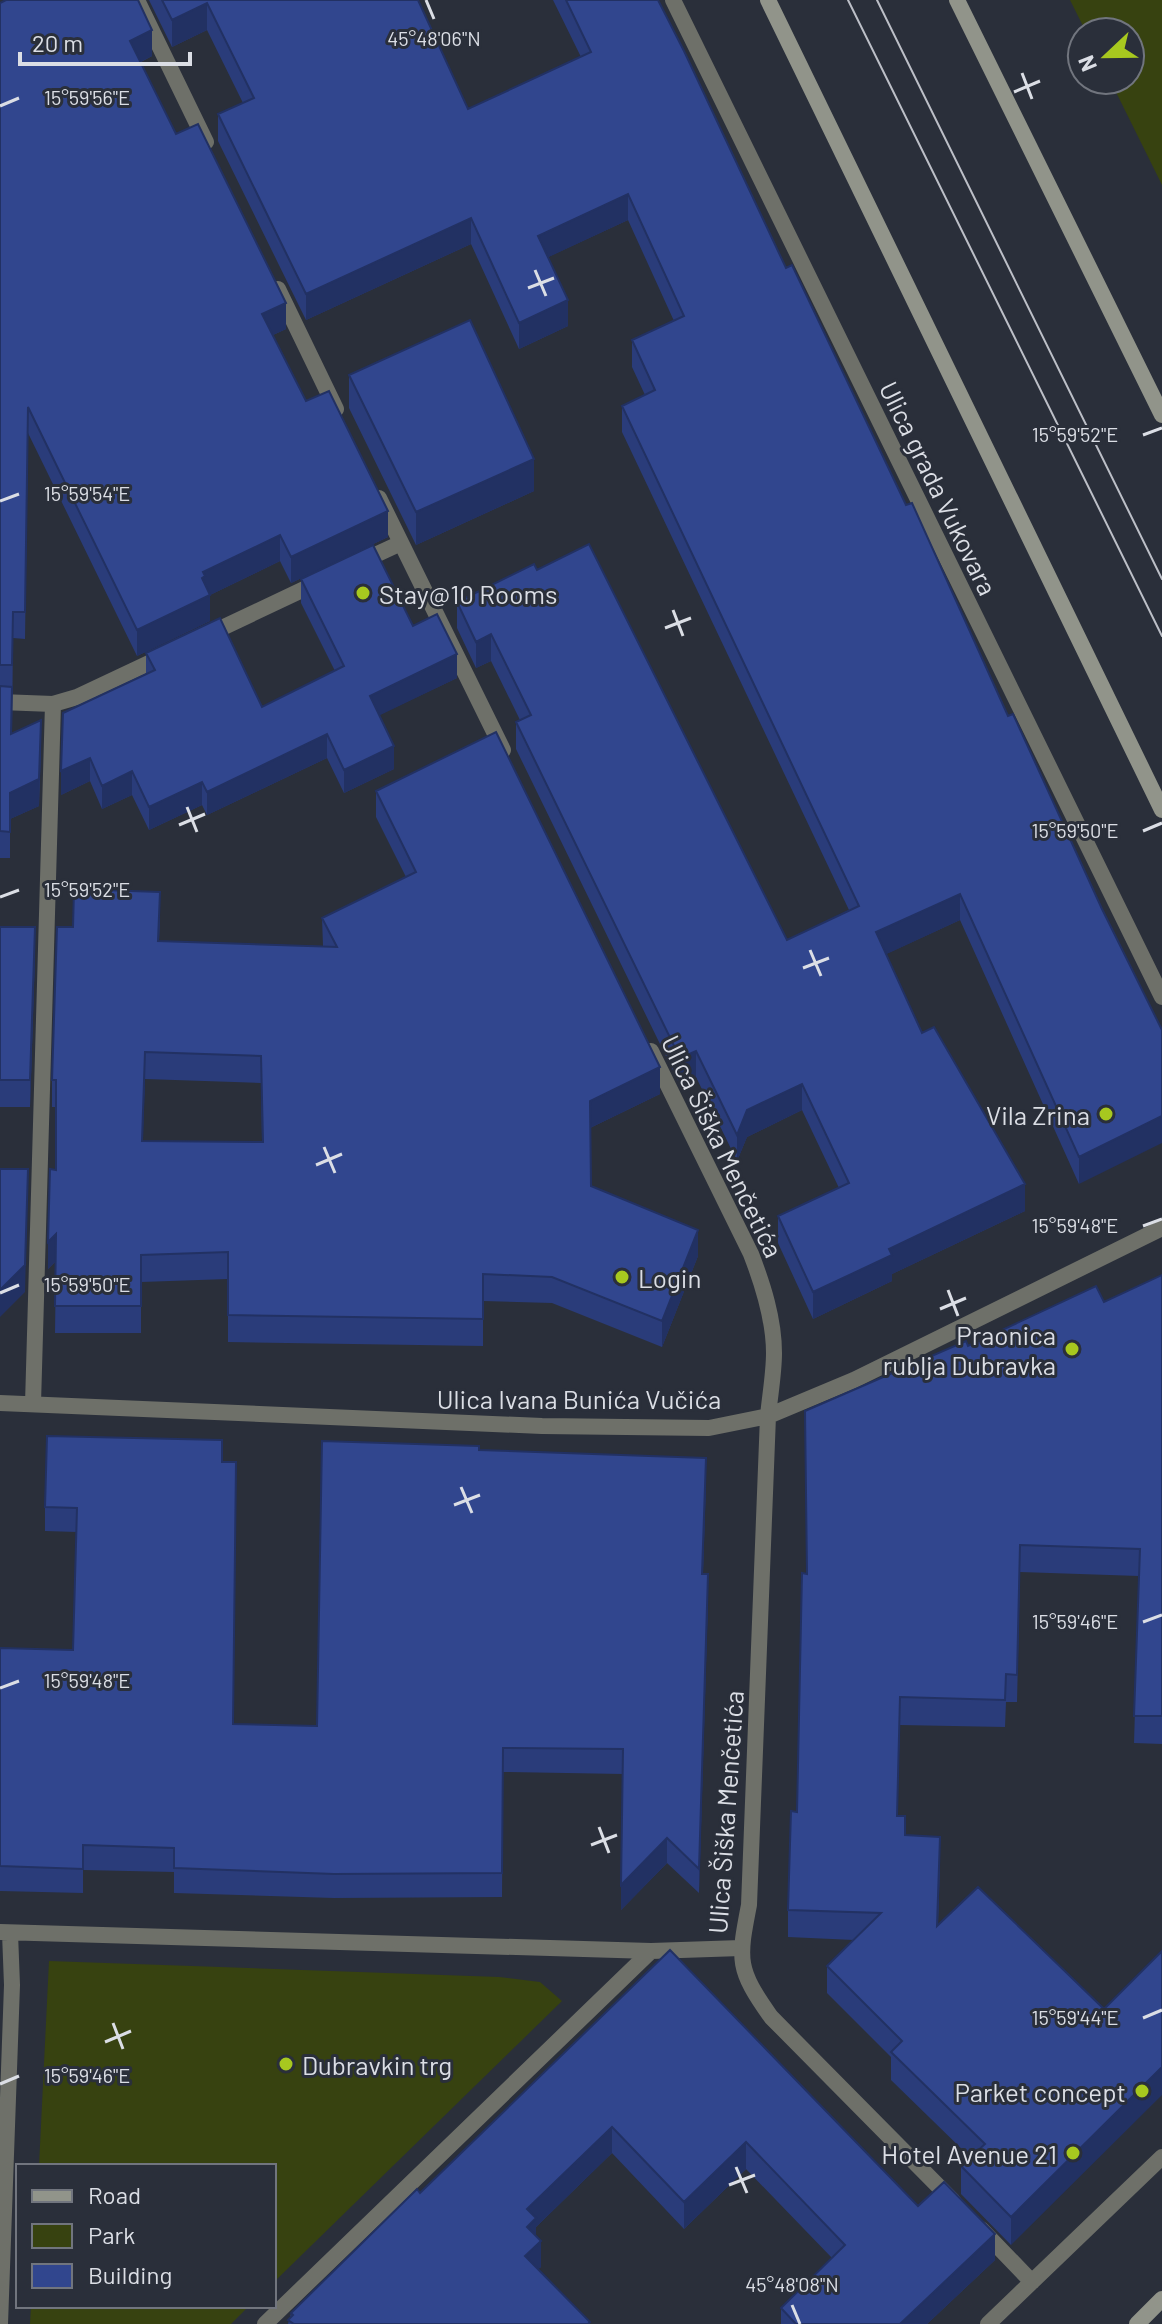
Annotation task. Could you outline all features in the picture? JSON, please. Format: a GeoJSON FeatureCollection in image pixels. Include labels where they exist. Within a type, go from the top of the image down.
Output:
{"type":"FeatureCollection","features":[{"type":"Feature","properties":{"kind":"main road"},"geometry":{"type":"LineString","coordinates":[[768,0],[1162,810]]}},
{"type":"Feature","properties":{"kind":"main road"},"geometry":{"type":"LineString","coordinates":[[957,0],[1162,415]]}},
{"type":"Feature","properties":{"kind":"main road"},"geometry":{"type":"LineString","coordinates":[[1137,2324],[1162,2299]]}},
{"type":"Feature","properties":{"kind":"street"},"geometry":{"type":"LineString","coordinates":[[137,0],[213,157]]}},
{"type":"Feature","properties":{"kind":"street","name":"Ulica grada Vukovara"},"geometry":{"type":"LineString","coordinates":[[673,0],[1162,997]]}},
{"type":"Feature","properties":{"kind":"street"},"geometry":{"type":"LineString","coordinates":[[269,271],[345,428]]}},
{"type":"Feature","properties":{"kind":"street"},"geometry":{"type":"LineString","coordinates":[[373,485],[513,770]]}},
{"type":"Feature","properties":{"kind":"street"},"geometry":{"type":"LineString","coordinates":[[0,702],[53,704],[77,697],[401,543]]}},
{"type":"Feature","properties":{"kind":"street"},"geometry":{"type":"LineString","coordinates":[[33,1404],[53,704]]}},
{"type":"Feature","properties":{"kind":"street","name":"Ulica Šiška Menčetića"},"geometry":{"type":"LineString","coordinates":[[646,1041],[751,1254],[763,1284],[774,1353],[768,1416],[749,1905],[741,1948]]}},
{"type":"Feature","properties":{"kind":"street","name":"Ulica Ivana Bunića Vučića"},"geometry":{"type":"LineString","coordinates":[[0,1403],[542,1426],[709,1428],[768,1416],[854,1380],[1162,1228]]}},
{"type":"Feature","properties":{"kind":"street"},"geometry":{"type":"LineString","coordinates":[[0,2324],[12,1985],[5,1933],[651,1951],[741,1948],[743,1970],[771,2017],[1032,2282]]}},
{"type":"Feature","properties":{"kind":"street"},"geometry":{"type":"LineString","coordinates":[[265,2324],[651,1951]]}},
{"type":"Feature","properties":{"kind":"street"},"geometry":{"type":"LineString","coordinates":[[988,2324],[1162,2157]]}},
{"type":"Feature","properties":{"kind":"green space"},"geometry":{"type":"Polygon","coordinates":[[[1070,0],[1162,0],[1162,185],[1118,96],[1146,96],[1146,16],[1078,16],[1070,0]]]}},
{"type":"Feature","properties":{"kind":"green space"},"geometry":{"type":"Polygon","coordinates":[[[49,1961],[499,1977],[540,1982],[562,2001],[276,2280],[276,2164],[39,2164],[49,1961]]]}},
{"type":"Feature","properties":{"kind":"green space"},"geometry":{"type":"Polygon","coordinates":[[[31,2308],[247,2308],[231,2324],[30,2324],[31,2308]]]}},
{"type":"Feature","properties":{"kind":"building"},"geometry":{"type":"Polygon","coordinates":[[[6,0],[138,0],[152,30],[130,41],[176,134],[198,124],[286,303],[262,314],[306,401],[329,391],[388,511],[291,557],[280,535],[203,572],[205,576],[202,578],[210,595],[137,630],[28,407],[25,612],[13,612],[12,665],[0,665],[0,3],[6,0]]]}},
{"type":"Feature","properties":{"kind":"building"},"geometry":{"type":"Polygon","coordinates":[[[162,0],[418,0],[468,109],[591,52],[566,0],[658,0],[786,268],[792,265],[906,505],[912,503],[1008,716],[1013,714],[1102,909],[1162,1030],[1162,1116],[1079,1157],[960,894],[876,932],[922,1033],[934,1027],[1025,1184],[889,1249],[892,1255],[813,1292],[778,1216],[849,1183],[802,1084],[747,1110],[737,1135],[696,1051],[680,1058],[516,722],[531,715],[491,634],[476,642],[457,602],[534,564],[537,570],[589,544],[787,940],[859,906],[622,406],[655,390],[632,340],[684,316],[628,194],[538,236],[568,300],[519,323],[471,218],[306,294],[218,114],[254,98],[207,3],[172,20],[162,0]]]}},
{"type":"Feature","properties":{"kind":"building"},"geometry":{"type":"Polygon","coordinates":[[[470,320],[534,459],[416,512],[349,375],[470,320]]]}},
{"type":"Feature","properties":{"kind":"building"},"geometry":{"type":"Polygon","coordinates":[[[373,545],[413,626],[437,614],[457,654],[370,696],[394,746],[344,770],[327,734],[207,792],[202,782],[149,807],[132,771],[102,786],[90,758],[61,771],[63,713],[155,670],[146,653],[220,618],[262,707],[344,666],[301,579],[373,545]]]}},
{"type":"Feature","properties":{"kind":"building"},"geometry":{"type":"Polygon","coordinates":[[[0,686],[12,687],[11,734],[41,720],[39,779],[10,793],[10,832],[0,831],[0,686]]]}},
{"type":"Feature","properties":{"kind":"building"},"geometry":{"type":"Polygon","coordinates":[[[496,732],[660,1067],[590,1101],[591,1186],[698,1230],[662,1321],[552,1277],[483,1274],[483,1319],[228,1315],[228,1252],[141,1255],[141,1306],[55,1306],[56,1234],[48,1242],[50,1169],[56,1170],[56,1080],[52,1080],[57,927],[73,927],[74,889],[160,892],[158,941],[337,947],[322,918],[416,872],[376,791],[496,732]],[[145,1052],[142,1141],[263,1142],[261,1056],[145,1052]]]}},
{"type":"Feature","properties":{"kind":"building"},"geometry":{"type":"Polygon","coordinates":[[[0,927],[35,927],[30,1080],[0,1080],[0,927]]]}},
{"type":"Feature","properties":{"kind":"building"},"geometry":{"type":"Polygon","coordinates":[[[0,1169],[28,1169],[25,1265],[0,1290],[0,1169]]]}},
{"type":"Feature","properties":{"kind":"building"},"geometry":{"type":"Polygon","coordinates":[[[1162,1275],[1162,1716],[1134,1716],[1140,1549],[1020,1545],[1017,1675],[1006,1674],[1005,1700],[900,1697],[897,1816],[905,1816],[905,1835],[940,1837],[937,1926],[978,1887],[1104,2009],[1162,1951],[1162,2067],[1011,2217],[961,2166],[985,2144],[891,2052],[902,2041],[827,1966],[881,1913],[788,1910],[791,1811],[797,1812],[802,1573],[807,1574],[805,1411],[966,1341],[968,1346],[1096,1286],[1104,1302],[1162,1275]]]}},
{"type":"Feature","properties":{"kind":"building"},"geometry":{"type":"Polygon","coordinates":[[[47,1436],[222,1440],[222,1462],[236,1462],[233,1724],[317,1726],[322,1441],[706,1458],[702,1574],[708,1574],[699,1869],[667,1838],[621,1885],[623,1749],[503,1748],[502,1873],[334,1874],[174,1868],[174,1848],[83,1845],[83,1869],[0,1866],[0,1648],[73,1650],[77,1508],[45,1507],[47,1436]]]}},
{"type":"Feature","properties":{"kind":"building"},"geometry":{"type":"Polygon","coordinates":[[[670,1950],[918,2206],[944,2182],[995,2234],[900,2324],[796,2324],[781,2308],[845,2245],[746,2142],[684,2202],[612,2127],[527,2209],[536,2218],[527,2227],[541,2241],[525,2256],[590,2322],[588,2324],[294,2324],[288,2320],[293,2315],[291,2313],[417,2189],[420,2193],[670,1950]]]}},
{"type":"Feature","properties":{"kind":"tram line"},"geometry":{"type":"LineString","coordinates":[[848,0],[1162,636]]}},
{"type":"Feature","properties":{"kind":"tram line"},"geometry":{"type":"LineString","coordinates":[[877,0],[1162,579]]}},
{"type":"Feature","properties":{"kind":"place","name":"Stay@10 Rooms"},"geometry":{"type":"Point","coordinates":[363,593]}},
{"type":"Feature","properties":{"kind":"place","name":"Vila Zrina"},"geometry":{"type":"Point","coordinates":[1106,1114]}},
{"type":"Feature","properties":{"kind":"place","name":"Login"},"geometry":{"type":"Point","coordinates":[622,1277]}},
{"type":"Feature","properties":{"kind":"place","name":"Praonica rublja Dubravka"},"geometry":{"type":"Point","coordinates":[1072,1349]}},
{"type":"Feature","properties":{"kind":"place","name":"Dubravkin trg"},"geometry":{"type":"Point","coordinates":[286,2064]}},
{"type":"Feature","properties":{"kind":"place","name":"Parket concept"},"geometry":{"type":"Point","coordinates":[1142,2091]}},
{"type":"Feature","properties":{"kind":"place","name":"Hotel Avenue 21"},"geometry":{"type":"Point","coordinates":[1073,2153]}}]}
